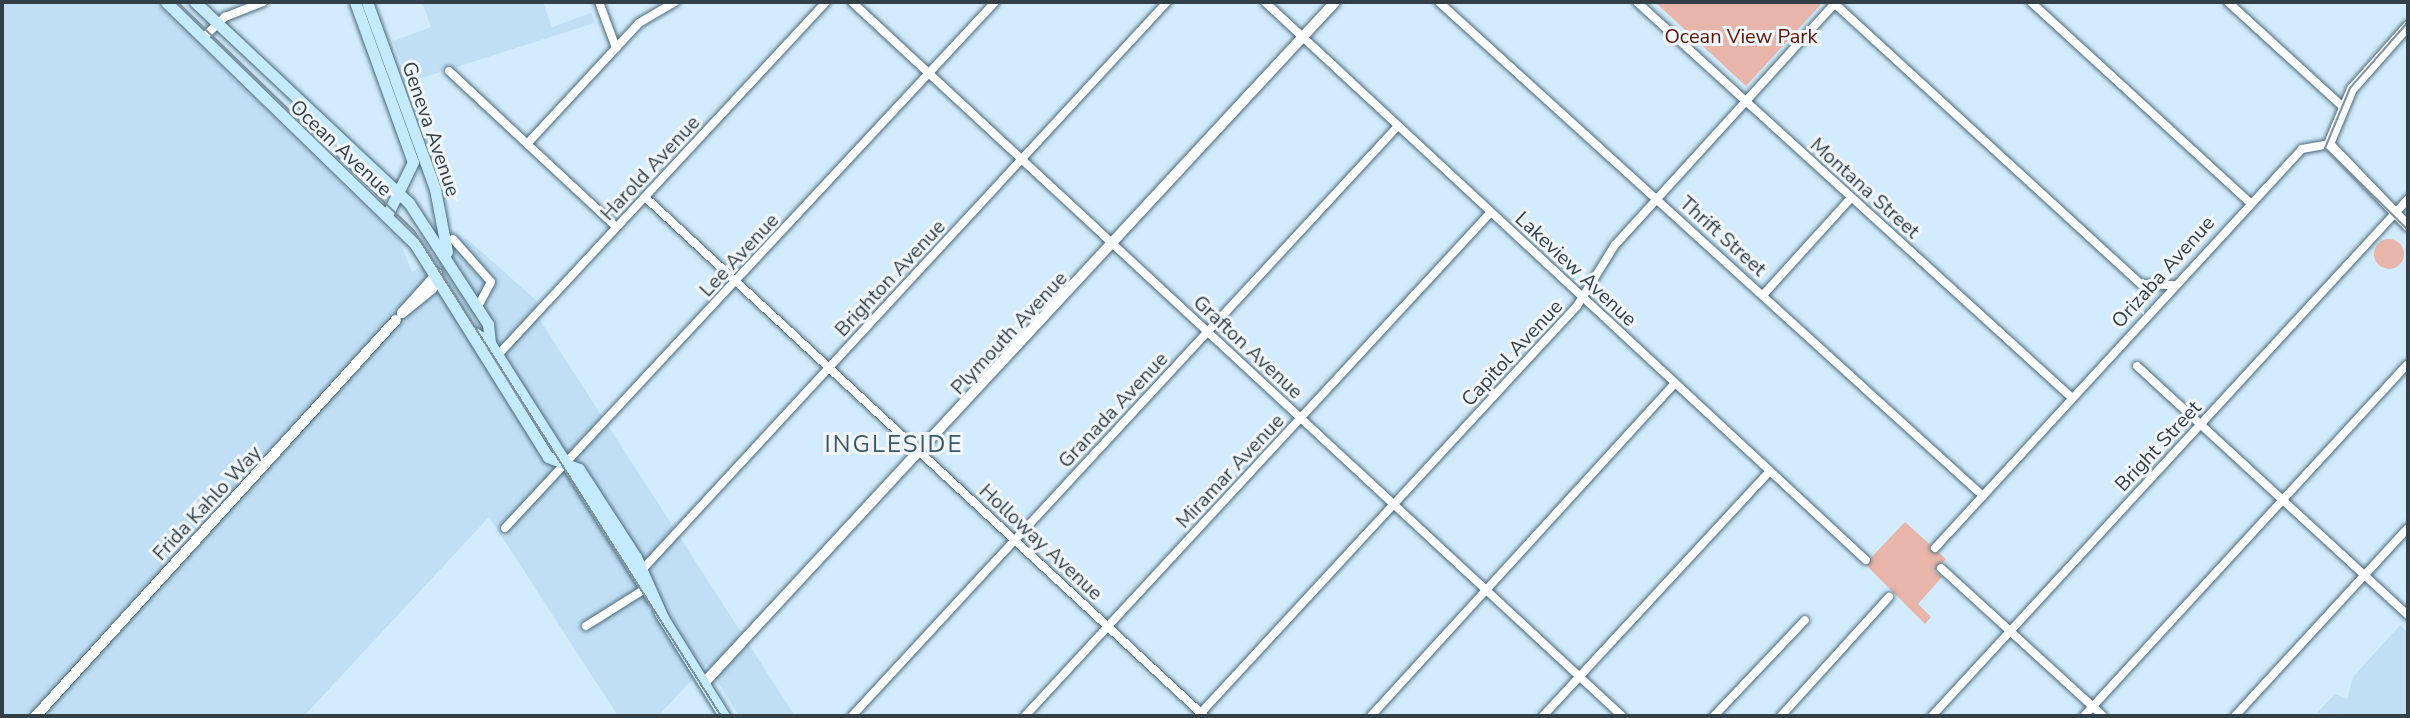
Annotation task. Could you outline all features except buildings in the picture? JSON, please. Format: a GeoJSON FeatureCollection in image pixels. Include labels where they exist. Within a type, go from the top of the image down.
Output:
{"type":"FeatureCollection","features":[{"type":"Feature","properties":{"kind":"main road","name":"Ocean Avenue"},"geometry":{"type":"LineString","coordinates":[[166,2],[443,267],[478,306],[497,356],[640,572],[663,618]]}},
{"type":"Feature","properties":{"kind":"main road","name":"Ocean Avenue"},"geometry":{"type":"LineString","coordinates":[[195,2],[397,191],[443,267],[475,333],[548,457],[565,463]]}},
{"type":"Feature","properties":{"kind":"main road","name":"Geneva Avenue"},"geometry":{"type":"LineString","coordinates":[[355,2],[412,155],[387,215]]}},
{"type":"Feature","properties":{"kind":"main road","name":"Geneva Avenue"},"geometry":{"type":"LineString","coordinates":[[367,2],[435,189],[443,267]]}},
{"type":"Feature","properties":{"kind":"main road","name":"Ocean Avenue"},"geometry":{"type":"LineString","coordinates":[[475,333],[490,343]]}},
{"type":"Feature","properties":{"kind":"main road","name":"Ocean Avenue"},"geometry":{"type":"LineString","coordinates":[[640,572],[645,589],[724,716]]}},
{"type":"Feature","properties":{"kind":"street"},"geometry":{"type":"LineString","coordinates":[[204,37],[218,23],[263,2]]}},
{"type":"Feature","properties":{"kind":"street"},"geometry":{"type":"LineString","coordinates":[[599,2],[616,48]]}},
{"type":"Feature","properties":{"kind":"street"},"geometry":{"type":"LineString","coordinates":[[527,144],[646,16],[675,2]]}},
{"type":"Feature","properties":{"kind":"street","name":"Harold Avenue"},"geometry":{"type":"LineString","coordinates":[[497,356],[826,2]]}},
{"type":"Feature","properties":{"kind":"street","name":"Grafton Avenue"},"geometry":{"type":"LineString","coordinates":[[852,2],[1622,716]]}},
{"type":"Feature","properties":{"kind":"street","name":"Lee Avenue"},"geometry":{"type":"LineString","coordinates":[[505,528],[995,2]]}},
{"type":"Feature","properties":{"kind":"street","name":"Brighton Avenue"},"geometry":{"type":"LineString","coordinates":[[640,572],[1167,2]]}},
{"type":"Feature","properties":{"kind":"street","name":"Lakeview Avenue"},"geometry":{"type":"LineString","coordinates":[[1265,2],[1866,560]]}},
{"type":"Feature","properties":{"kind":"street","name":"Plymouth Avenue"},"geometry":{"type":"LineString","coordinates":[[704,683],[1115,245],[1335,2]]}},
{"type":"Feature","properties":{"kind":"street","name":"Thrift Street"},"geometry":{"type":"LineString","coordinates":[[1439,2],[1983,496]]}},
{"type":"Feature","properties":{"kind":"street","name":"Montana Street"},"geometry":{"type":"LineString","coordinates":[[1637,2],[2072,398]]}},
{"type":"Feature","properties":{"kind":"street"},"geometry":{"type":"LineString","coordinates":[[2031,2],[2250,203]]}},
{"type":"Feature","properties":{"kind":"street"},"geometry":{"type":"LineString","coordinates":[[2228,2],[2343,107]]}},
{"type":"Feature","properties":{"kind":"street"},"geometry":{"type":"LineString","coordinates":[[1835,3],[2141,284],[2176,285]]}},
{"type":"Feature","properties":{"kind":"street","name":"Capitol Avenue"},"geometry":{"type":"LineString","coordinates":[[1201,715],[1582,296],[1655,199],[1835,3]]}},
{"type":"Feature","properties":{"kind":"street"},"geometry":{"type":"LineString","coordinates":[[2408,26],[2343,107],[2329,144],[2408,226]]}},
{"type":"Feature","properties":{"kind":"street"},"geometry":{"type":"LineString","coordinates":[[449,71],[616,227]]}},
{"type":"Feature","properties":{"kind":"street","name":"Granada Avenue"},"geometry":{"type":"LineString","coordinates":[[852,716],[1398,126]]}},
{"type":"Feature","properties":{"kind":"street","name":"Orizaba Avenue"},"geometry":{"type":"LineString","coordinates":[[1935,548],[2302,149],[2329,144]]}},
{"type":"Feature","properties":{"kind":"street","name":"Holloway Avenue"},"geometry":{"type":"LineString","coordinates":[[645,197],[1201,715]]}},
{"type":"Feature","properties":{"kind":"street"},"geometry":{"type":"LineString","coordinates":[[1763,295],[1851,198]]}},
{"type":"Feature","properties":{"kind":"street","name":"Bright Street"},"geometry":{"type":"LineString","coordinates":[[1932,716],[2408,199]]}},
{"type":"Feature","properties":{"kind":"street","name":"Miramar Avenue"},"geometry":{"type":"LineString","coordinates":[[1025,716],[1491,212]]}},
{"type":"Feature","properties":{"kind":"street","name":"Ocean Avenue"},"geometry":{"type":"LineString","coordinates":[[453,239],[491,282],[478,306]]}},
{"type":"Feature","properties":{"kind":"street"},"geometry":{"type":"LineString","coordinates":[[443,267],[467,254]]}},
{"type":"Feature","properties":{"kind":"street","name":"Frida Kahlo Way"},"geometry":{"type":"LineString","coordinates":[[36,716],[399,316],[424,298],[443,267]]}},
{"type":"Feature","properties":{"kind":"street"},"geometry":{"type":"LineString","coordinates":[[2084,716],[2408,364]]}},
{"type":"Feature","properties":{"kind":"street"},"geometry":{"type":"LineString","coordinates":[[2137,366],[2408,615]]}},
{"type":"Feature","properties":{"kind":"street"},"geometry":{"type":"LineString","coordinates":[[1371,716],[1675,383]]}},
{"type":"Feature","properties":{"kind":"street"},"geometry":{"type":"LineString","coordinates":[[1543,716],[1770,471]]}},
{"type":"Feature","properties":{"kind":"street"},"geometry":{"type":"LineString","coordinates":[[2235,716],[2408,528]]}},
{"type":"Feature","properties":{"kind":"street"},"geometry":{"type":"LineString","coordinates":[[1941,568],[2103,716]]}},
{"type":"Feature","properties":{"kind":"street"},"geometry":{"type":"LineString","coordinates":[[586,626],[645,589]]}},
{"type":"Feature","properties":{"kind":"street"},"geometry":{"type":"LineString","coordinates":[[1781,716],[1889,597]]}},
{"type":"Feature","properties":{"kind":"street"},"geometry":{"type":"LineString","coordinates":[[1714,716],[1805,620]]}},
{"type":"Feature","properties":{"kind":"shaded area"},"geometry":{"type":"Polygon","coordinates":[[[2,2],[155,2],[399,240],[412,272],[466,238],[536,300],[540,320],[795,716],[739,716],[707,664],[658,716],[618,716],[489,517],[304,716],[2,716],[2,2]]]}},
{"type":"Feature","properties":{"kind":"shaded area"},"geometry":{"type":"Polygon","coordinates":[[[422,2],[543,2],[552,27],[591,13],[595,23],[409,82],[393,41],[431,27],[422,2]]]}},
{"type":"Feature","properties":{"kind":"shaded area"},"geometry":{"type":"Polygon","coordinates":[[[2400,625],[2408,633],[2408,716],[2317,713],[2335,694],[2347,699],[2353,677],[2400,625]]]}},
{"type":"Feature","properties":{"kind":"green space","name":"Ocean View Park"},"geometry":{"type":"Polygon","coordinates":[[[1655,2],[1823,2],[1746,86],[1655,2]]]}},
{"type":"Feature","properties":{"kind":"green space"},"geometry":{"type":"Polygon","coordinates":[[[2389,239],[2400,243],[2404,254],[2400,265],[2389,269],[2378,265],[2374,254],[2378,243],[2389,239]]]}},
{"type":"Feature","properties":{"kind":"green space"},"geometry":{"type":"Polygon","coordinates":[[[1905,522],[1946,559],[1935,571],[1942,577],[1918,604],[1931,617],[1925,624],[1865,564],[1905,522]]]}},
{"type":"Feature","properties":{"kind":"tram line"},"geometry":{"type":"LineString","coordinates":[[177,2],[414,231],[721,716]]}},
{"type":"Feature","properties":{"kind":"tram line"},"geometry":{"type":"LineString","coordinates":[[2408,22],[2350,88],[2325,148],[2408,230]]}},
{"type":"Feature","properties":{"kind":"district","name":"INGLESIDE"},"geometry":{"type":"Point","coordinates":[894,445]}}]}
